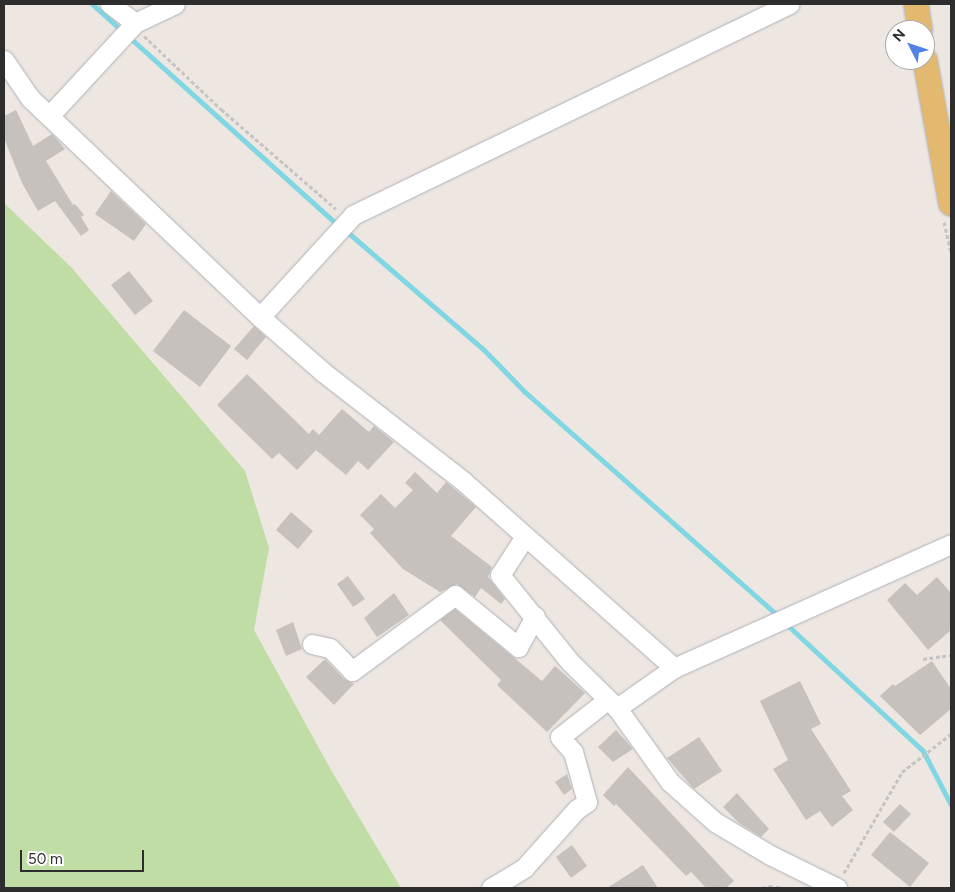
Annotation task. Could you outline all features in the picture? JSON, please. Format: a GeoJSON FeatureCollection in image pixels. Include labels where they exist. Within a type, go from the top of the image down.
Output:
{"type":"FeatureCollection","features":[{"type":"Feature","properties":{"kind":"main road"},"geometry":{"type":"LineString","coordinates":[[916,4],[918,20]]}},
{"type":"Feature","properties":{"kind":"main road"},"geometry":{"type":"LineString","coordinates":[[927,70],[951,204]]}},
{"type":"Feature","properties":{"kind":"street"},"geometry":{"type":"LineString","coordinates":[[110,4],[134,23]]}},
{"type":"Feature","properties":{"kind":"street"},"geometry":{"type":"LineString","coordinates":[[49,116],[134,23],[175,4]]}},
{"type":"Feature","properties":{"kind":"street"},"geometry":{"type":"LineString","coordinates":[[260,317],[353,215],[790,4]]}},
{"type":"Feature","properties":{"kind":"street"},"geometry":{"type":"LineString","coordinates":[[4,60],[30,98],[260,317],[323,372],[462,481],[524,538],[584,587],[674,668]]}},
{"type":"Feature","properties":{"kind":"street"},"geometry":{"type":"LineString","coordinates":[[524,538],[500,575],[535,616],[570,662],[612,704],[670,782],[715,822],[770,855],[835,887]]}},
{"type":"Feature","properties":{"kind":"street"},"geometry":{"type":"LineString","coordinates":[[491,888],[524,868],[577,809],[587,802],[573,752],[560,737],[674,668],[951,544]]}},
{"type":"Feature","properties":{"kind":"street"},"geometry":{"type":"LineString","coordinates":[[312,644],[330,648],[352,672],[455,595],[518,647],[535,616]]}},
{"type":"Feature","properties":{"kind":"path"},"geometry":{"type":"LineString","coordinates":[[134,23],[149,42],[302,182],[332,207],[353,215]]}},
{"type":"Feature","properties":{"kind":"path"},"geometry":{"type":"LineString","coordinates":[[923,659],[951,655]]}},
{"type":"Feature","properties":{"kind":"path"},"geometry":{"type":"LineString","coordinates":[[835,887],[852,865],[902,772],[951,734]]}},
{"type":"Feature","properties":{"kind":"path"},"geometry":{"type":"LineString","coordinates":[[762,888],[769,886],[784,888]]}},
{"type":"Feature","properties":{"kind":"green space"},"geometry":{"type":"Polygon","coordinates":[[[4,203],[71,267],[245,471],[269,548],[254,630],[331,770],[401,888],[4,888],[4,203]]]}},
{"type":"Feature","properties":{"kind":"building"},"geometry":{"type":"Polygon","coordinates":[[[16,110],[33,146],[52,134],[65,149],[46,161],[73,205],[75,204],[84,215],[81,217],[89,230],[81,236],[55,201],[38,211],[22,183],[4,138],[4,116],[16,110]]]}},
{"type":"Feature","properties":{"kind":"building"},"geometry":{"type":"Polygon","coordinates":[[[111,191],[146,224],[134,241],[95,214],[111,191]]]}},
{"type":"Feature","properties":{"kind":"building"},"geometry":{"type":"Polygon","coordinates":[[[129,271],[153,301],[135,315],[111,285],[129,271]]]}},
{"type":"Feature","properties":{"kind":"building"},"geometry":{"type":"Polygon","coordinates":[[[184,310],[231,346],[200,387],[153,351],[184,310]]]}},
{"type":"Feature","properties":{"kind":"building"},"geometry":{"type":"Polygon","coordinates":[[[254,326],[266,337],[247,360],[234,349],[254,326]]]}},
{"type":"Feature","properties":{"kind":"building"},"geometry":{"type":"Polygon","coordinates":[[[247,374],[309,434],[313,429],[319,435],[342,409],[369,432],[374,426],[394,442],[368,470],[358,461],[346,475],[316,450],[297,470],[279,453],[272,459],[217,405],[247,374]]]}},
{"type":"Feature","properties":{"kind":"building"},"geometry":{"type":"Polygon","coordinates":[[[415,472],[437,493],[446,482],[476,507],[451,536],[492,567],[488,577],[505,599],[501,604],[481,588],[475,597],[457,584],[440,592],[403,569],[370,533],[374,529],[360,515],[381,494],[395,508],[413,490],[405,483],[415,472]]]}},
{"type":"Feature","properties":{"kind":"building"},"geometry":{"type":"Polygon","coordinates":[[[291,512],[313,531],[298,549],[276,530],[291,512]]]}},
{"type":"Feature","properties":{"kind":"building"},"geometry":{"type":"Polygon","coordinates":[[[348,576],[365,599],[353,607],[337,584],[348,576]]]}},
{"type":"Feature","properties":{"kind":"building"},"geometry":{"type":"Polygon","coordinates":[[[937,577],[951,593],[951,630],[928,650],[887,600],[905,583],[917,595],[937,577]]]}},
{"type":"Feature","properties":{"kind":"building"},"geometry":{"type":"Polygon","coordinates":[[[394,593],[409,615],[377,637],[364,618],[394,593]]]}},
{"type":"Feature","properties":{"kind":"building"},"geometry":{"type":"Polygon","coordinates":[[[455,609],[542,681],[555,666],[585,693],[547,732],[497,685],[501,680],[440,620],[455,609]]]}},
{"type":"Feature","properties":{"kind":"building"},"geometry":{"type":"Polygon","coordinates":[[[293,622],[302,649],[286,656],[276,630],[293,622]]]}},
{"type":"Feature","properties":{"kind":"building"},"geometry":{"type":"Polygon","coordinates":[[[325,659],[344,679],[354,684],[334,705],[306,677],[325,659]]]}},
{"type":"Feature","properties":{"kind":"building"},"geometry":{"type":"Polygon","coordinates":[[[932,661],[951,689],[951,709],[920,735],[880,696],[893,684],[895,686],[932,661]]]}},
{"type":"Feature","properties":{"kind":"building"},"geometry":{"type":"Polygon","coordinates":[[[800,681],[821,724],[811,729],[851,791],[842,796],[853,810],[832,827],[820,811],[806,820],[773,769],[788,760],[760,701],[800,681]]]}},
{"type":"Feature","properties":{"kind":"building"},"geometry":{"type":"Polygon","coordinates":[[[616,730],[633,749],[613,762],[598,747],[616,730]]]}},
{"type":"Feature","properties":{"kind":"building"},"geometry":{"type":"Polygon","coordinates":[[[699,737],[722,771],[694,789],[667,758],[699,737]]]}},
{"type":"Feature","properties":{"kind":"building"},"geometry":{"type":"Polygon","coordinates":[[[628,767],[734,881],[726,888],[706,888],[691,872],[686,876],[616,804],[614,806],[603,795],[628,767]]]}},
{"type":"Feature","properties":{"kind":"building"},"geometry":{"type":"Polygon","coordinates":[[[567,774],[572,789],[564,795],[555,782],[567,774]]]}},
{"type":"Feature","properties":{"kind":"building"},"geometry":{"type":"Polygon","coordinates":[[[737,793],[769,829],[761,837],[739,823],[723,807],[737,793]]]}},
{"type":"Feature","properties":{"kind":"building"},"geometry":{"type":"Polygon","coordinates":[[[900,804],[911,814],[894,832],[883,822],[900,804]]]}},
{"type":"Feature","properties":{"kind":"building"},"geometry":{"type":"Polygon","coordinates":[[[890,832],[929,863],[910,887],[871,855],[890,832]]]}},
{"type":"Feature","properties":{"kind":"building"},"geometry":{"type":"Polygon","coordinates":[[[572,845],[587,866],[571,878],[556,857],[572,845]]]}},
{"type":"Feature","properties":{"kind":"building"},"geometry":{"type":"Polygon","coordinates":[[[643,865],[658,888],[607,888],[643,865]]]}},
{"type":"Feature","properties":{"kind":"waterway"},"geometry":{"type":"LineString","coordinates":[[92,4],[122,31]]}},
{"type":"Feature","properties":{"kind":"waterway"},"geometry":{"type":"LineString","coordinates":[[129,37],[338,225]]}},
{"type":"Feature","properties":{"kind":"waterway"},"geometry":{"type":"LineString","coordinates":[[345,230],[483,349],[525,392],[779,617]]}},
{"type":"Feature","properties":{"kind":"waterway"},"geometry":{"type":"LineString","coordinates":[[785,623],[923,751],[951,805]]}}]}
